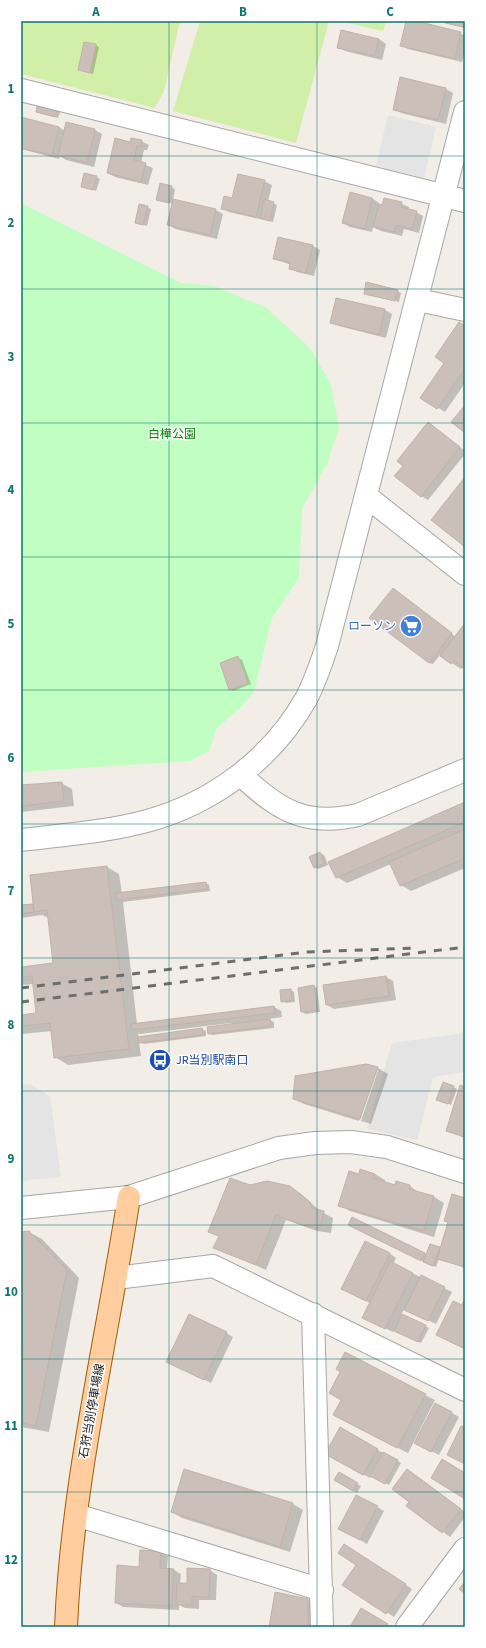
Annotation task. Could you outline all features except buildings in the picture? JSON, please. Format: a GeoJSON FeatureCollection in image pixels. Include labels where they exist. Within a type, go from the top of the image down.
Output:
{"type":"FeatureCollection","features":[{"type":"Feature","properties":{"kind":"main road","name":"石狩当別停車場線"},"geometry":{"type":"LineString","coordinates":[[66,1627],[68,1571],[84,1452],[116,1278],[129,1197]]}},
{"type":"Feature","properties":{"kind":"street"},"geometry":{"type":"LineString","coordinates":[[21,90],[465,201]]}},
{"type":"Feature","properties":{"kind":"street"},"geometry":{"type":"LineString","coordinates":[[21,840],[111,829],[146,821],[181,810],[207,798],[241,775],[269,748],[291,722],[317,677],[327,646],[418,300],[465,112]]}},
{"type":"Feature","properties":{"kind":"street"},"geometry":{"type":"LineString","coordinates":[[418,300],[465,310]]}},
{"type":"Feature","properties":{"kind":"street"},"geometry":{"type":"LineString","coordinates":[[366,496],[465,574]]}},
{"type":"Feature","properties":{"kind":"street"},"geometry":{"type":"LineString","coordinates":[[241,775],[265,798],[285,810],[304,817],[341,819],[358,815],[465,770]]}},
{"type":"Feature","properties":{"kind":"street"},"geometry":{"type":"LineString","coordinates":[[21,1208],[129,1197],[279,1148],[315,1143],[351,1142],[387,1147],[465,1172]]}},
{"type":"Feature","properties":{"kind":"street"},"geometry":{"type":"LineString","coordinates":[[116,1278],[213,1266],[465,1390]]}},
{"type":"Feature","properties":{"kind":"street"},"geometry":{"type":"LineString","coordinates":[[313,1314],[322,1627]]}},
{"type":"Feature","properties":{"kind":"street"},"geometry":{"type":"LineString","coordinates":[[76,1515],[322,1590]]}},
{"type":"Feature","properties":{"kind":"street"},"geometry":{"type":"LineString","coordinates":[[407,1627],[465,1549]]}},
{"type":"Feature","properties":{"kind":"green space"},"geometry":{"type":"Polygon","coordinates":[[[21,21],[180,21],[164,91],[155,108],[21,74],[21,21]]]}},
{"type":"Feature","properties":{"kind":"green space"},"geometry":{"type":"Polygon","coordinates":[[[200,21],[329,21],[296,143],[173,111],[200,21]]]}},
{"type":"Feature","properties":{"kind":"green space"},"geometry":{"type":"Polygon","coordinates":[[[339,21],[386,21],[383,31],[339,21]]]}},
{"type":"Feature","properties":{"kind":"green space","name":"白樺公園"},"geometry":{"type":"Polygon","coordinates":[[[21,203],[181,283],[214,286],[267,308],[310,348],[331,384],[339,428],[327,464],[302,509],[299,578],[272,618],[254,692],[242,706],[217,728],[209,751],[190,761],[21,772],[21,203]]]}},
{"type":"Feature","properties":{"kind":"shaded area"},"geometry":{"type":"Polygon","coordinates":[[[388,115],[436,127],[424,178],[376,166],[388,115]]]}},
{"type":"Feature","properties":{"kind":"shaded area"},"geometry":{"type":"Polygon","coordinates":[[[465,1033],[465,1072],[433,1077],[417,1140],[367,1129],[392,1043],[465,1033]]]}},
{"type":"Feature","properties":{"kind":"shaded area"},"geometry":{"type":"Polygon","coordinates":[[[30,1084],[50,1096],[61,1177],[21,1181],[21,1085],[30,1084]]]}},
{"type":"Feature","properties":{"kind":"railway"},"geometry":{"type":"LineString","coordinates":[[21,1002],[465,947]]}},
{"type":"Feature","properties":{"kind":"railway"},"geometry":{"type":"LineString","coordinates":[[21,988],[306,952],[417,948]]}},
{"type":"Feature","properties":{"kind":"place","name":"ローソン"},"geometry":{"type":"Point","coordinates":[411,626]}},
{"type":"Feature","properties":{"kind":"place","name":"JR当別駅南口"},"geometry":{"type":"Point","coordinates":[160,1060]}}]}
